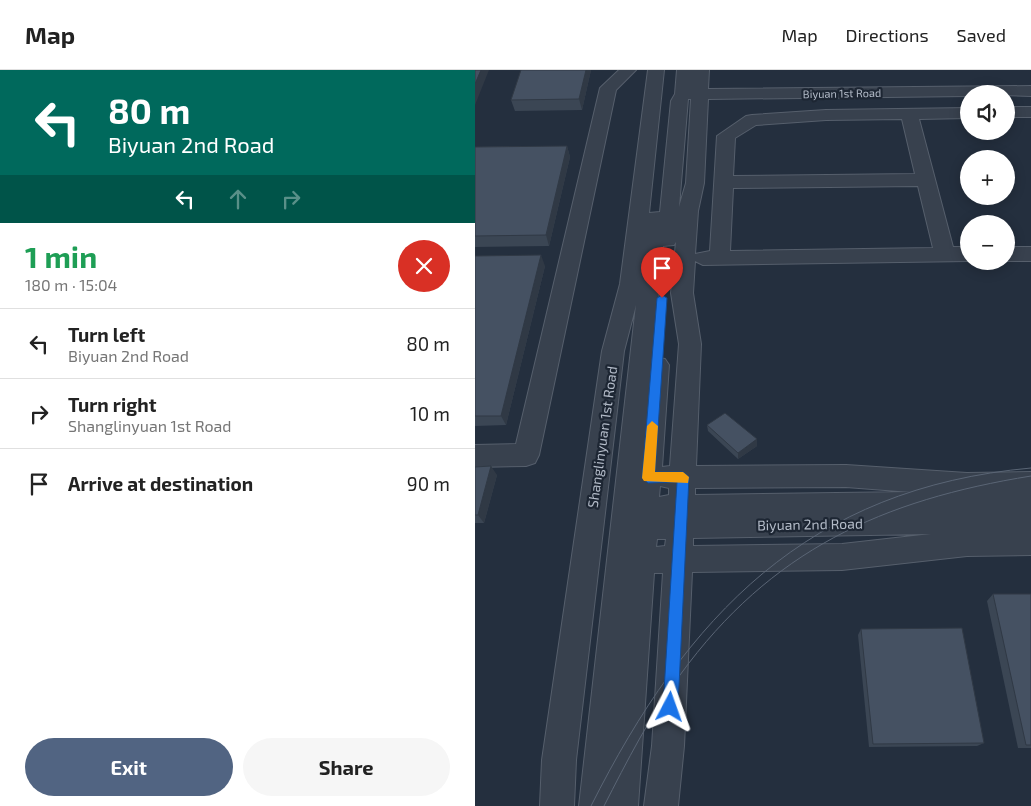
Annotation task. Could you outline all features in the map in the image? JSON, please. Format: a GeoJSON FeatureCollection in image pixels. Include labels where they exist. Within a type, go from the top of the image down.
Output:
{"type":"FeatureCollection","features":[{"type":"Feature","properties":{"kind":"street"},"geometry":{"type":"LineString","coordinates":[[475,456],[526,455],[608,88],[629,70]]}},
{"type":"Feature","properties":{"kind":"street","name":"Shanglinyuan 1st Road"},"geometry":{"type":"LineString","coordinates":[[656,70],[682,93]]}},
{"type":"Feature","properties":{"kind":"street","name":"Shanglinyuan 1st Road"},"geometry":{"type":"LineString","coordinates":[[557,806],[559,760],[613,351],[631,284],[659,258],[688,211],[695,183],[682,93],[670,70]]}},
{"type":"Feature","properties":{"kind":"street","name":"Biyuan 1st Road"},"geometry":{"type":"LineString","coordinates":[[803,96],[1031,91]]}},
{"type":"Feature","properties":{"kind":"street"},"geometry":{"type":"LineString","coordinates":[[682,93],[767,108],[803,96]]}},
{"type":"Feature","properties":{"kind":"street","name":"Shanglinyuan 1st Road"},"geometry":{"type":"LineString","coordinates":[[595,806],[635,517],[659,258],[682,93]]}},
{"type":"Feature","properties":{"kind":"street","name":"Biyuan 1st Road"},"geometry":{"type":"LineString","coordinates":[[803,96],[960,98]]}},
{"type":"Feature","properties":{"kind":"street"},"geometry":{"type":"LineString","coordinates":[[1015,97],[1031,97]]}},
{"type":"Feature","properties":{"kind":"street"},"geometry":{"type":"LineString","coordinates":[[1015,112],[1031,112]]}},
{"type":"Feature","properties":{"kind":"street"},"geometry":{"type":"LineString","coordinates":[[909,113],[945,254]]}},
{"type":"Feature","properties":{"kind":"street"},"geometry":{"type":"LineString","coordinates":[[720,257],[726,136],[752,120],[826,115],[960,113]]}},
{"type":"Feature","properties":{"kind":"street"},"geometry":{"type":"LineString","coordinates":[[724,182],[926,180]]}},
{"type":"Feature","properties":{"kind":"street"},"geometry":{"type":"LineString","coordinates":[[659,258],[960,254]]}},
{"type":"Feature","properties":{"kind":"street"},"geometry":{"type":"LineString","coordinates":[[1015,254],[1031,254]]}},
{"type":"Feature","properties":{"kind":"street","name":"Shanglinyuan 1st Road"},"geometry":{"type":"LineString","coordinates":[[659,258],[681,293],[690,344],[668,746],[661,806]]}},
{"type":"Feature","properties":{"kind":"street","name":"Shanglinyuan 1st Road"},"geometry":{"type":"LineString","coordinates":[[621,806],[641,560],[635,517],[648,478],[659,258]]}},
{"type":"Feature","properties":{"kind":"street"},"geometry":{"type":"LineString","coordinates":[[648,478],[847,476],[967,484],[1031,483]]}},
{"type":"Feature","properties":{"kind":"street","name":"Biyuan 2nd Road"},"geometry":{"type":"LineString","coordinates":[[682,517],[1031,502]]}},
{"type":"Feature","properties":{"kind":"street","name":"Biyuan 2nd Road"},"geometry":{"type":"LineString","coordinates":[[591,518],[1031,520]]}},
{"type":"Feature","properties":{"kind":"street"},"geometry":{"type":"LineString","coordinates":[[641,560],[842,557],[967,543],[1031,542]]}},
{"type":"Feature","properties":{"kind":"building"},"geometry":{"type":"Polygon","coordinates":[[[475,70],[481,70],[475,84],[475,70]]]}},
{"type":"Feature","properties":{"kind":"building"},"geometry":{"type":"Polygon","coordinates":[[[521,70],[586,70],[579,99],[511,100],[521,70]]]}},
{"type":"Feature","properties":{"kind":"building"},"geometry":{"type":"Polygon","coordinates":[[[567,146],[546,235],[475,236],[475,147],[567,146]]]}},
{"type":"Feature","properties":{"kind":"building"},"geometry":{"type":"Polygon","coordinates":[[[541,255],[501,416],[475,416],[475,256],[541,255]]]}},
{"type":"Feature","properties":{"kind":"building"},"geometry":{"type":"Polygon","coordinates":[[[725,413],[757,439],[738,453],[707,425],[725,413]]]}},
{"type":"Feature","properties":{"kind":"building"},"geometry":{"type":"Polygon","coordinates":[[[491,466],[478,515],[475,515],[475,467],[491,466]]]}},
{"type":"Feature","properties":{"kind":"building"},"geometry":{"type":"Polygon","coordinates":[[[993,594],[1031,594],[1031,745],[1026,745],[993,594]]]}},
{"type":"Feature","properties":{"kind":"building"},"geometry":{"type":"Polygon","coordinates":[[[962,628],[984,743],[873,744],[861,629],[962,628]]]}},
{"type":"Feature","properties":{"kind":"tram line"},"geometry":{"type":"LineString","coordinates":[[591,806],[628,737],[669,675],[714,620],[763,573],[819,533],[882,502],[952,480],[1031,468]]}},
{"type":"Feature","properties":{"kind":"tram line"},"geometry":{"type":"LineString","coordinates":[[604,806],[649,723],[680,675],[715,632],[752,595],[792,563],[834,538],[878,517],[926,500],[977,486],[1031,476]]}},
{"type":"Feature","properties":{"kind":"slow traffic"},"geometry":{"type":"LineString","coordinates":[[652,426],[648,478],[683,477],[683,479]]}},
{"type":"Feature","properties":{"kind":"route"},"geometry":{"type":"LineString","coordinates":[[662,298],[648,478],[683,477],[683,507],[670,707]]}}]}
